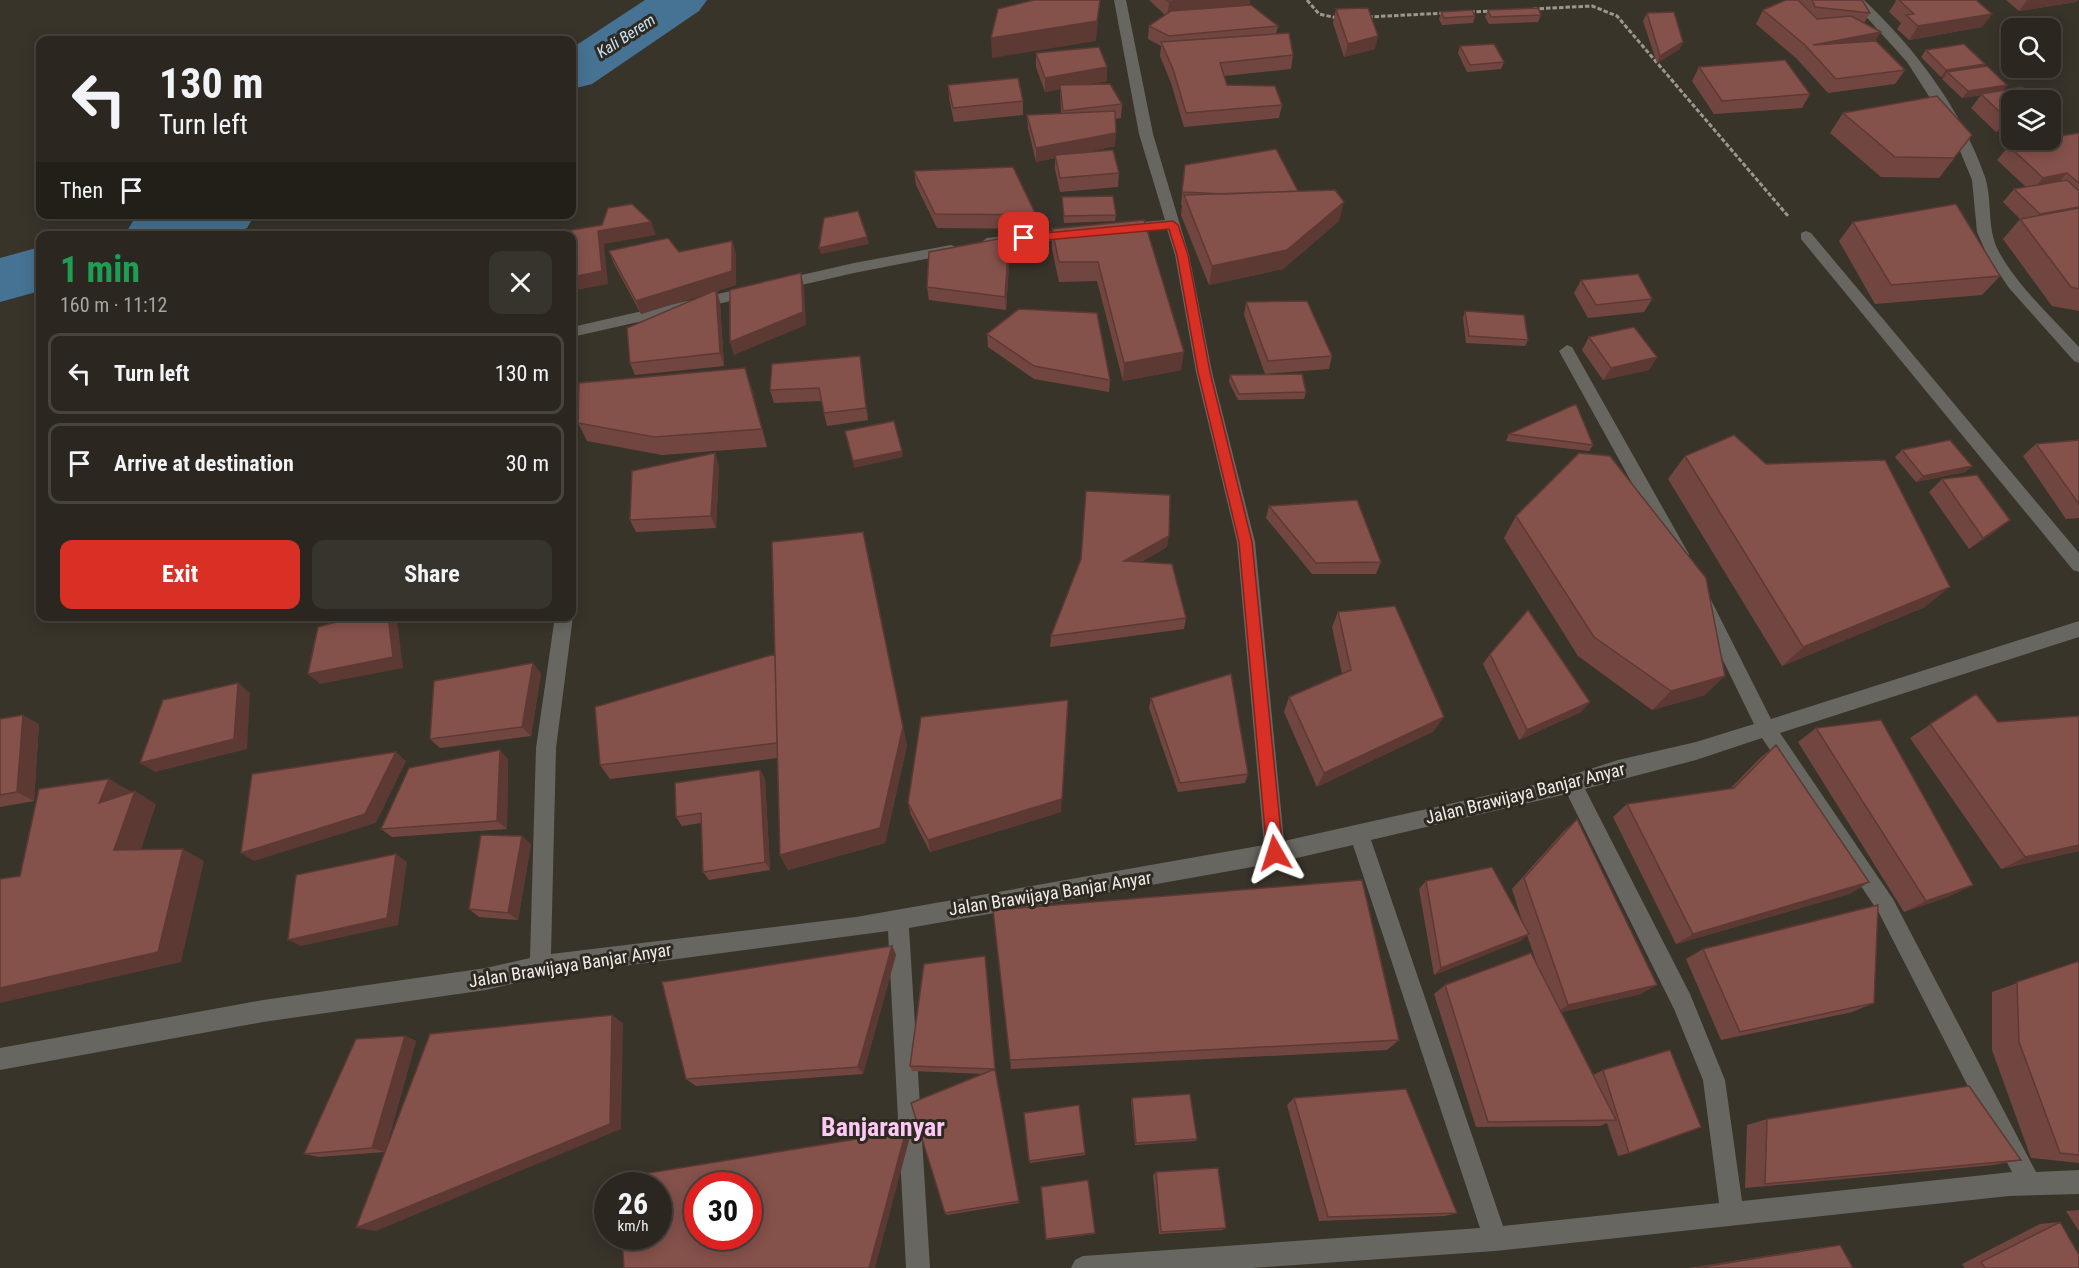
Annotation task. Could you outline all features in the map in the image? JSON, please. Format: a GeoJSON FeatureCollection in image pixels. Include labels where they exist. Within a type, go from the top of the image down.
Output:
{"type":"FeatureCollection","features":[{"type":"Feature","properties":{"kind":"street"},"geometry":{"type":"LineString","coordinates":[[1120,0],[1146,134],[1182,255],[1204,372],[1246,542],[1275,853]]}},
{"type":"Feature","properties":{"kind":"street"},"geometry":{"type":"LineString","coordinates":[[1857,0],[1919,70],[1969,149],[1980,183],[1980,212],[1986,240],[2001,268],[2079,357]]}},
{"type":"Feature","properties":{"kind":"street"},"geometry":{"type":"LineString","coordinates":[[576,331],[854,268],[1003,240],[1173,225]]}},
{"type":"Feature","properties":{"kind":"street"},"geometry":{"type":"LineString","coordinates":[[1806,236],[2079,565]]}},
{"type":"Feature","properties":{"kind":"street"},"geometry":{"type":"LineString","coordinates":[[1567,351],[1670,533],[1767,729],[1886,906],[2030,1184]]}},
{"type":"Feature","properties":{"kind":"street"},"geometry":{"type":"LineString","coordinates":[[540,966],[546,748],[563,621]]}},
{"type":"Feature","properties":{"kind":"street","name":"Jalan Brawijaya Banjar Anyar"},"geometry":{"type":"LineString","coordinates":[[0,1059],[263,1011],[486,979],[540,966],[598,961],[898,919],[1275,853],[1572,784],[1618,769],[1696,752],[2079,629]]}},
{"type":"Feature","properties":{"kind":"street"},"geometry":{"type":"LineString","coordinates":[[1572,784],[1683,1002],[1714,1080],[1732,1214]]}},
{"type":"Feature","properties":{"kind":"street"},"geometry":{"type":"LineString","coordinates":[[1359,834],[1495,1239]]}},
{"type":"Feature","properties":{"kind":"street"},"geometry":{"type":"LineString","coordinates":[[898,919],[918,1268]]}},
{"type":"Feature","properties":{"kind":"street"},"geometry":{"type":"LineString","coordinates":[[1083,1268],[1495,1239],[2030,1184],[2079,1182]]}},
{"type":"Feature","properties":{"kind":"path"},"geometry":{"type":"LineString","coordinates":[[1306,0],[1312,10],[1322,17],[1344,18]]}},
{"type":"Feature","properties":{"kind":"path"},"geometry":{"type":"LineString","coordinates":[[1532,9],[1592,6],[1617,16],[1806,236]]}},
{"type":"Feature","properties":{"kind":"path"},"geometry":{"type":"LineString","coordinates":[[1461,12],[1496,10]]}},
{"type":"Feature","properties":{"kind":"path"},"geometry":{"type":"LineString","coordinates":[[1368,17],[1450,13]]}},
{"type":"Feature","properties":{"kind":"building"},"geometry":{"type":"Polygon","coordinates":[[[1034,0],[1100,0],[1097,21],[991,38],[998,9],[1034,0]]]}},
{"type":"Feature","properties":{"kind":"building"},"geometry":{"type":"Polygon","coordinates":[[[1786,0],[1798,0],[1817,19],[1851,16],[1881,32],[1813,45],[1876,41],[1905,70],[1836,79],[1805,45],[1763,10],[1786,0]]]}},
{"type":"Feature","properties":{"kind":"building"},"geometry":{"type":"Polygon","coordinates":[[[1812,0],[1862,0],[1870,13],[1815,7],[1812,0]]]}},
{"type":"Feature","properties":{"kind":"building"},"geometry":{"type":"Polygon","coordinates":[[[1899,0],[1976,0],[1992,14],[1918,26],[1906,15],[1914,14],[1899,0]]]}},
{"type":"Feature","properties":{"kind":"building"},"geometry":{"type":"Polygon","coordinates":[[[1251,5],[1278,26],[1169,36],[1149,26],[1171,11],[1251,5]]]}},
{"type":"Feature","properties":{"kind":"building"},"geometry":{"type":"Polygon","coordinates":[[[1368,8],[1378,36],[1348,44],[1336,9],[1368,8]]]}},
{"type":"Feature","properties":{"kind":"building"},"geometry":{"type":"Polygon","coordinates":[[[1538,8],[1541,15],[1491,17],[1488,10],[1538,8]]]}},
{"type":"Feature","properties":{"kind":"building"},"geometry":{"type":"Polygon","coordinates":[[[1472,10],[1475,16],[1444,18],[1441,12],[1472,10]]]}},
{"type":"Feature","properties":{"kind":"building"},"geometry":{"type":"Polygon","coordinates":[[[1674,12],[1683,42],[1660,56],[1647,13],[1674,12]]]}},
{"type":"Feature","properties":{"kind":"building"},"geometry":{"type":"Polygon","coordinates":[[[1289,33],[1293,55],[1220,63],[1227,85],[1275,86],[1282,105],[1186,113],[1173,69],[1161,42],[1289,33]]]}},
{"type":"Feature","properties":{"kind":"building"},"geometry":{"type":"Polygon","coordinates":[[[1494,44],[1504,62],[1470,65],[1460,46],[1494,44]]]}},
{"type":"Feature","properties":{"kind":"building"},"geometry":{"type":"Polygon","coordinates":[[[1964,44],[1985,64],[1946,70],[1926,50],[1964,44]]]}},
{"type":"Feature","properties":{"kind":"building"},"geometry":{"type":"Polygon","coordinates":[[[1099,47],[1107,67],[1045,78],[1036,53],[1099,47]]]}},
{"type":"Feature","properties":{"kind":"building"},"geometry":{"type":"Polygon","coordinates":[[[1785,60],[1810,94],[1722,101],[1699,67],[1785,60]]]}},
{"type":"Feature","properties":{"kind":"building"},"geometry":{"type":"Polygon","coordinates":[[[1987,66],[2007,85],[1968,91],[1947,72],[1987,66]]]}},
{"type":"Feature","properties":{"kind":"building"},"geometry":{"type":"Polygon","coordinates":[[[1018,78],[1023,101],[953,108],[948,85],[1018,78]]]}},
{"type":"Feature","properties":{"kind":"building"},"geometry":{"type":"Polygon","coordinates":[[[1110,84],[1122,104],[1063,111],[1060,85],[1110,84]]]}},
{"type":"Feature","properties":{"kind":"building"},"geometry":{"type":"Polygon","coordinates":[[[2022,87],[2025,90],[2004,90],[2022,87]]]}},
{"type":"Feature","properties":{"kind":"building"},"geometry":{"type":"Polygon","coordinates":[[[2001,91],[2001,113],[1981,94],[2001,91]]]}},
{"type":"Feature","properties":{"kind":"building"},"geometry":{"type":"Polygon","coordinates":[[[1937,96],[1972,135],[1954,158],[1895,157],[1843,113],[1937,96]]]}},
{"type":"Feature","properties":{"kind":"building"},"geometry":{"type":"Polygon","coordinates":[[[1115,111],[1116,133],[1036,148],[1027,115],[1115,111]]]}},
{"type":"Feature","properties":{"kind":"building"},"geometry":{"type":"Polygon","coordinates":[[[2079,133],[2079,183],[2067,173],[2043,178],[2013,150],[2061,150],[2061,136],[2079,133]]]}},
{"type":"Feature","properties":{"kind":"building"},"geometry":{"type":"Polygon","coordinates":[[[1276,149],[1298,191],[1225,194],[1182,192],[1185,165],[1276,149]]]}},
{"type":"Feature","properties":{"kind":"building"},"geometry":{"type":"Polygon","coordinates":[[[1113,150],[1119,173],[1060,178],[1055,155],[1113,150]]]}},
{"type":"Feature","properties":{"kind":"building"},"geometry":{"type":"Polygon","coordinates":[[[1013,167],[1036,215],[935,214],[914,171],[1013,167]]]}},
{"type":"Feature","properties":{"kind":"building"},"geometry":{"type":"Polygon","coordinates":[[[2067,180],[2079,191],[2079,207],[2040,214],[2014,189],[2067,180]]]}},
{"type":"Feature","properties":{"kind":"building"},"geometry":{"type":"Polygon","coordinates":[[[1335,190],[1344,202],[1287,250],[1212,266],[1184,195],[1335,190]]]}},
{"type":"Feature","properties":{"kind":"building"},"geometry":{"type":"Polygon","coordinates":[[[1113,196],[1116,215],[1064,216],[1062,197],[1113,196]]]}},
{"type":"Feature","properties":{"kind":"building"},"geometry":{"type":"Polygon","coordinates":[[[632,204],[651,222],[598,231],[602,271],[576,276],[576,231],[566,231],[602,225],[608,208],[632,204]]]}},
{"type":"Feature","properties":{"kind":"building"},"geometry":{"type":"Polygon","coordinates":[[[1956,204],[2000,276],[1891,285],[1853,222],[1956,204]]]}},
{"type":"Feature","properties":{"kind":"building"},"geometry":{"type":"Polygon","coordinates":[[[2079,208],[2079,289],[2071,287],[2020,219],[2079,208]]]}},
{"type":"Feature","properties":{"kind":"building"},"geometry":{"type":"Polygon","coordinates":[[[858,211],[867,237],[819,248],[824,218],[858,211]]]}},
{"type":"Feature","properties":{"kind":"building"},"geometry":{"type":"Polygon","coordinates":[[[1144,220],[1184,352],[1124,363],[1098,262],[1059,262],[1052,229],[1144,220]]]}},
{"type":"Feature","properties":{"kind":"building"},"geometry":{"type":"Polygon","coordinates":[[[1009,237],[1005,297],[927,287],[929,252],[1009,237]]]}},
{"type":"Feature","properties":{"kind":"building"},"geometry":{"type":"Polygon","coordinates":[[[668,238],[679,252],[732,241],[732,271],[636,301],[609,251],[668,238]]]}},
{"type":"Feature","properties":{"kind":"building"},"geometry":{"type":"Polygon","coordinates":[[[801,273],[803,312],[730,342],[730,290],[801,273]]]}},
{"type":"Feature","properties":{"kind":"building"},"geometry":{"type":"Polygon","coordinates":[[[1638,274],[1652,299],[1596,305],[1581,280],[1638,274]]]}},
{"type":"Feature","properties":{"kind":"building"},"geometry":{"type":"Polygon","coordinates":[[[716,290],[720,353],[630,363],[627,328],[716,290]]]}},
{"type":"Feature","properties":{"kind":"building"},"geometry":{"type":"Polygon","coordinates":[[[1307,301],[1332,356],[1268,361],[1246,302],[1307,301]]]}},
{"type":"Feature","properties":{"kind":"building"},"geometry":{"type":"Polygon","coordinates":[[[1019,309],[1097,313],[1110,380],[1034,366],[987,334],[1019,309]]]}},
{"type":"Feature","properties":{"kind":"building"},"geometry":{"type":"Polygon","coordinates":[[[1465,311],[1524,315],[1528,340],[1469,336],[1465,311]]]}},
{"type":"Feature","properties":{"kind":"building"},"geometry":{"type":"Polygon","coordinates":[[[1634,327],[1657,357],[1611,368],[1589,337],[1634,327]]]}},
{"type":"Feature","properties":{"kind":"building"},"geometry":{"type":"Polygon","coordinates":[[[860,356],[866,408],[824,413],[819,388],[770,390],[772,364],[860,356]]]}},
{"type":"Feature","properties":{"kind":"building"},"geometry":{"type":"Polygon","coordinates":[[[745,368],[762,429],[654,437],[578,423],[579,383],[745,368]]]}},
{"type":"Feature","properties":{"kind":"building"},"geometry":{"type":"Polygon","coordinates":[[[1302,374],[1306,392],[1239,394],[1230,375],[1302,374]]]}},
{"type":"Feature","properties":{"kind":"building"},"geometry":{"type":"Polygon","coordinates":[[[1576,404],[1593,445],[1509,434],[1576,404]]]}},
{"type":"Feature","properties":{"kind":"building"},"geometry":{"type":"Polygon","coordinates":[[[894,421],[902,451],[853,461],[845,431],[894,421]]]}},
{"type":"Feature","properties":{"kind":"building"},"geometry":{"type":"Polygon","coordinates":[[[1734,435],[1766,464],[1885,460],[1950,587],[1803,647],[1685,456],[1734,435]]]}},
{"type":"Feature","properties":{"kind":"building"},"geometry":{"type":"Polygon","coordinates":[[[1950,440],[1972,466],[1923,476],[1902,450],[1950,440]]]}},
{"type":"Feature","properties":{"kind":"building"},"geometry":{"type":"Polygon","coordinates":[[[2079,440],[2079,504],[2036,444],[2079,440]]]}},
{"type":"Feature","properties":{"kind":"building"},"geometry":{"type":"Polygon","coordinates":[[[715,453],[711,516],[630,520],[632,471],[715,453]]]}},
{"type":"Feature","properties":{"kind":"building"},"geometry":{"type":"Polygon","coordinates":[[[1579,453],[1610,456],[1706,578],[1725,676],[1671,691],[1594,637],[1516,516],[1579,453]]]}},
{"type":"Feature","properties":{"kind":"building"},"geometry":{"type":"Polygon","coordinates":[[[1977,475],[2010,520],[1983,538],[1942,479],[1977,475]]]}},
{"type":"Feature","properties":{"kind":"building"},"geometry":{"type":"Polygon","coordinates":[[[1086,491],[1170,495],[1169,536],[1124,561],[1172,564],[1186,618],[1051,636],[1081,559],[1086,491]]]}},
{"type":"Feature","properties":{"kind":"building"},"geometry":{"type":"Polygon","coordinates":[[[1357,500],[1381,562],[1316,563],[1269,506],[1357,500]]]}},
{"type":"Feature","properties":{"kind":"building"},"geometry":{"type":"Polygon","coordinates":[[[863,532],[903,727],[880,828],[780,855],[772,542],[863,532]]]}},
{"type":"Feature","properties":{"kind":"building"},"geometry":{"type":"Polygon","coordinates":[[[1395,606],[1444,717],[1324,773],[1289,697],[1351,670],[1338,612],[1395,606]]]}},
{"type":"Feature","properties":{"kind":"building"},"geometry":{"type":"Polygon","coordinates":[[[1528,610],[1590,702],[1527,730],[1490,654],[1528,610]]]}},
{"type":"Feature","properties":{"kind":"building"},"geometry":{"type":"Polygon","coordinates":[[[340,621],[389,621],[393,657],[308,674],[318,627],[340,621]]]}},
{"type":"Feature","properties":{"kind":"building"},"geometry":{"type":"Polygon","coordinates":[[[775,654],[777,743],[600,765],[595,707],[775,654]]]}},
{"type":"Feature","properties":{"kind":"building"},"geometry":{"type":"Polygon","coordinates":[[[533,663],[522,727],[430,739],[434,681],[533,663]]]}},
{"type":"Feature","properties":{"kind":"building"},"geometry":{"type":"Polygon","coordinates":[[[1231,674],[1248,774],[1180,783],[1151,698],[1231,674]]]}},
{"type":"Feature","properties":{"kind":"building"},"geometry":{"type":"Polygon","coordinates":[[[238,683],[234,739],[140,763],[163,700],[238,683]]]}},
{"type":"Feature","properties":{"kind":"building"},"geometry":{"type":"Polygon","coordinates":[[[1976,694],[1998,722],[2079,716],[2079,845],[2025,857],[1930,724],[1976,694]]]}},
{"type":"Feature","properties":{"kind":"building"},"geometry":{"type":"Polygon","coordinates":[[[1068,700],[1062,799],[928,840],[908,803],[921,717],[1068,700]]]}},
{"type":"Feature","properties":{"kind":"building"},"geometry":{"type":"Polygon","coordinates":[[[23,715],[17,792],[0,795],[0,719],[23,715]]]}},
{"type":"Feature","properties":{"kind":"building"},"geometry":{"type":"Polygon","coordinates":[[[1881,720],[1973,885],[1926,901],[1816,728],[1881,720]]]}},
{"type":"Feature","properties":{"kind":"building"},"geometry":{"type":"Polygon","coordinates":[[[1776,745],[1869,882],[1693,934],[1627,804],[1734,788],[1776,745]]]}},
{"type":"Feature","properties":{"kind":"building"},"geometry":{"type":"Polygon","coordinates":[[[500,750],[497,821],[381,829],[409,768],[500,750]]]}},
{"type":"Feature","properties":{"kind":"building"},"geometry":{"type":"Polygon","coordinates":[[[396,752],[365,814],[241,853],[252,774],[396,752]]]}},
{"type":"Feature","properties":{"kind":"building"},"geometry":{"type":"Polygon","coordinates":[[[760,770],[765,862],[703,872],[701,813],[676,817],[675,783],[760,770]]]}},
{"type":"Feature","properties":{"kind":"building"},"geometry":{"type":"Polygon","coordinates":[[[109,779],[99,803],[135,791],[114,850],[183,849],[158,952],[0,988],[0,879],[20,876],[39,789],[109,779]]]}},
{"type":"Feature","properties":{"kind":"building"},"geometry":{"type":"Polygon","coordinates":[[[1577,819],[1657,985],[1568,1005],[1524,878],[1577,819]]]}},
{"type":"Feature","properties":{"kind":"building"},"geometry":{"type":"Polygon","coordinates":[[[481,835],[522,836],[508,913],[469,909],[481,835]]]}},
{"type":"Feature","properties":{"kind":"building"},"geometry":{"type":"Polygon","coordinates":[[[396,854],[387,918],[288,940],[296,875],[396,854]]]}},
{"type":"Feature","properties":{"kind":"building"},"geometry":{"type":"Polygon","coordinates":[[[1492,867],[1529,934],[1441,968],[1426,881],[1492,867]]]}},
{"type":"Feature","properties":{"kind":"building"},"geometry":{"type":"Polygon","coordinates":[[[1362,880],[1399,1040],[1010,1060],[993,910],[1362,880]]]}},
{"type":"Feature","properties":{"kind":"building"},"geometry":{"type":"Polygon","coordinates":[[[1878,905],[1874,1003],[1740,1032],[1703,949],[1878,905]]]}},
{"type":"Feature","properties":{"kind":"building"},"geometry":{"type":"Polygon","coordinates":[[[892,946],[858,1067],[686,1079],[662,982],[892,946]]]}},
{"type":"Feature","properties":{"kind":"building"},"geometry":{"type":"Polygon","coordinates":[[[1531,953],[1616,1120],[1488,1122],[1445,985],[1531,953]]]}},
{"type":"Feature","properties":{"kind":"building"},"geometry":{"type":"Polygon","coordinates":[[[985,956],[995,1069],[910,1066],[924,964],[985,956]]]}},
{"type":"Feature","properties":{"kind":"building"},"geometry":{"type":"Polygon","coordinates":[[[2079,961],[2079,1155],[2060,1153],[2019,1042],[2017,982],[2079,961]]]}},
{"type":"Feature","properties":{"kind":"building"},"geometry":{"type":"Polygon","coordinates":[[[612,1015],[610,1124],[356,1228],[430,1034],[612,1015]]]}},
{"type":"Feature","properties":{"kind":"building"},"geometry":{"type":"Polygon","coordinates":[[[405,1036],[372,1148],[304,1154],[356,1039],[405,1036]]]}},
{"type":"Feature","properties":{"kind":"building"},"geometry":{"type":"Polygon","coordinates":[[[1670,1050],[1701,1127],[1629,1153],[1603,1070],[1670,1050]]]}},
{"type":"Feature","properties":{"kind":"building"},"geometry":{"type":"Polygon","coordinates":[[[995,1069],[1019,1201],[945,1213],[911,1103],[995,1069]]]}},
{"type":"Feature","properties":{"kind":"building"},"geometry":{"type":"Polygon","coordinates":[[[1969,1086],[2021,1160],[1765,1184],[1767,1119],[1969,1086]]]}},
{"type":"Feature","properties":{"kind":"building"},"geometry":{"type":"Polygon","coordinates":[[[1406,1089],[1457,1213],[1328,1217],[1294,1098],[1406,1089]]]}},
{"type":"Feature","properties":{"kind":"building"},"geometry":{"type":"Polygon","coordinates":[[[1190,1094],[1197,1139],[1136,1143],[1132,1098],[1190,1094]]]}},
{"type":"Feature","properties":{"kind":"building"},"geometry":{"type":"Polygon","coordinates":[[[1079,1105],[1085,1153],[1029,1161],[1024,1113],[1079,1105]]]}},
{"type":"Feature","properties":{"kind":"building"},"geometry":{"type":"Polygon","coordinates":[[[906,1131],[869,1268],[624,1268],[623,1250],[672,1250],[672,1172],[655,1172],[906,1131]]]}},
{"type":"Feature","properties":{"kind":"building"},"geometry":{"type":"Polygon","coordinates":[[[1218,1168],[1226,1228],[1161,1232],[1156,1172],[1218,1168]]]}},
{"type":"Feature","properties":{"kind":"building"},"geometry":{"type":"Polygon","coordinates":[[[1088,1180],[1095,1233],[1046,1239],[1041,1187],[1088,1180]]]}},
{"type":"Feature","properties":{"kind":"building"},"geometry":{"type":"Polygon","coordinates":[[[2060,1222],[2079,1255],[2079,1268],[1985,1268],[1981,1262],[2060,1222]]]}},
{"type":"Feature","properties":{"kind":"building"},"geometry":{"type":"Polygon","coordinates":[[[1840,1245],[1853,1268],[1696,1268],[1840,1245]]]}},
{"type":"Feature","properties":{"kind":"waterway","name":"Kali Berem"},"geometry":{"type":"LineString","coordinates":[[576,69],[681,0]]}},
{"type":"Feature","properties":{"kind":"waterway","name":"Kali Berem"},"geometry":{"type":"LineString","coordinates":[[171,231],[209,219]]}},
{"type":"Feature","properties":{"kind":"waterway","name":"Kali Berem"},"geometry":{"type":"LineString","coordinates":[[0,280],[36,270]]}},
{"type":"Feature","properties":{"kind":"district","name":"Banjaranyar"},"geometry":{"type":"Point","coordinates":[883,1127]}},
{"type":"Feature","properties":{"kind":"route"},"geometry":{"type":"LineString","coordinates":[[1024,238],[1173,225],[1182,255],[1204,372],[1246,542],[1260,712],[1275,853]]}}]}
